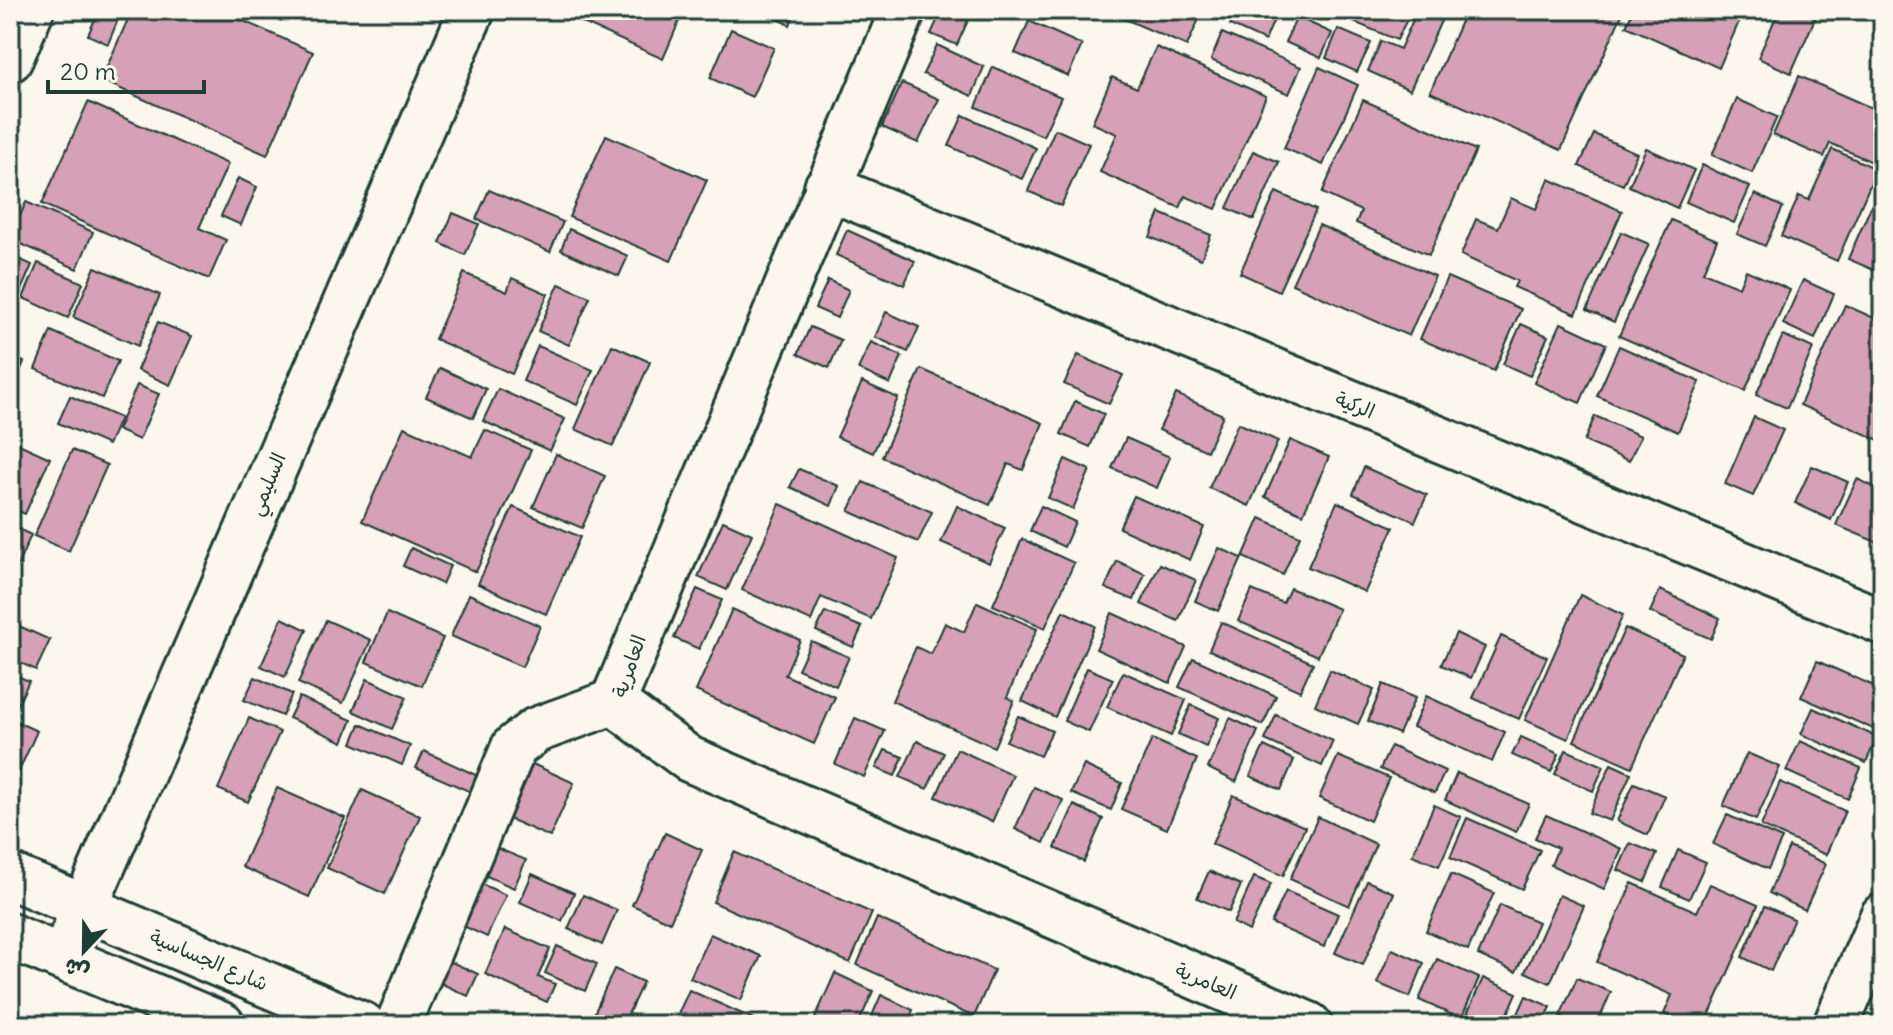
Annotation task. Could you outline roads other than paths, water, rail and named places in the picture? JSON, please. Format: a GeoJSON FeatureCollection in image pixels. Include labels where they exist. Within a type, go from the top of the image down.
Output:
{"type":"FeatureCollection","features":[{"type":"Feature","properties":{"kind":"street"},"geometry":{"type":"LineString","coordinates":[[10,59],[31,10]]}},
{"type":"Feature","properties":{"kind":"street","name":"السليمي"},"geometry":{"type":"LineString","coordinates":[[63,958],[472,10]]}},
{"type":"Feature","properties":{"kind":"street","name":"العامرية"},"geometry":{"type":"LineString","coordinates":[[903,10],[613,702],[689,759],[1309,1025]]}},
{"type":"Feature","properties":{"kind":"street","name":"الركية"},"geometry":{"type":"LineString","coordinates":[[827,187],[1883,622]]}},
{"type":"Feature","properties":{"kind":"street"},"geometry":{"type":"LineString","coordinates":[[398,1025],[514,747],[536,730],[613,702]]}},
{"type":"Feature","properties":{"kind":"street","name":"شارع الجساسية"},"geometry":{"type":"LineString","coordinates":[[10,876],[363,1025]]}},
{"type":"Feature","properties":{"kind":"street"},"geometry":{"type":"LineString","coordinates":[[1836,1025],[1883,916]]}},
{"type":"Feature","properties":{"kind":"street"},"geometry":{"type":"LineString","coordinates":[[10,936],[222,1025]]}}]}
